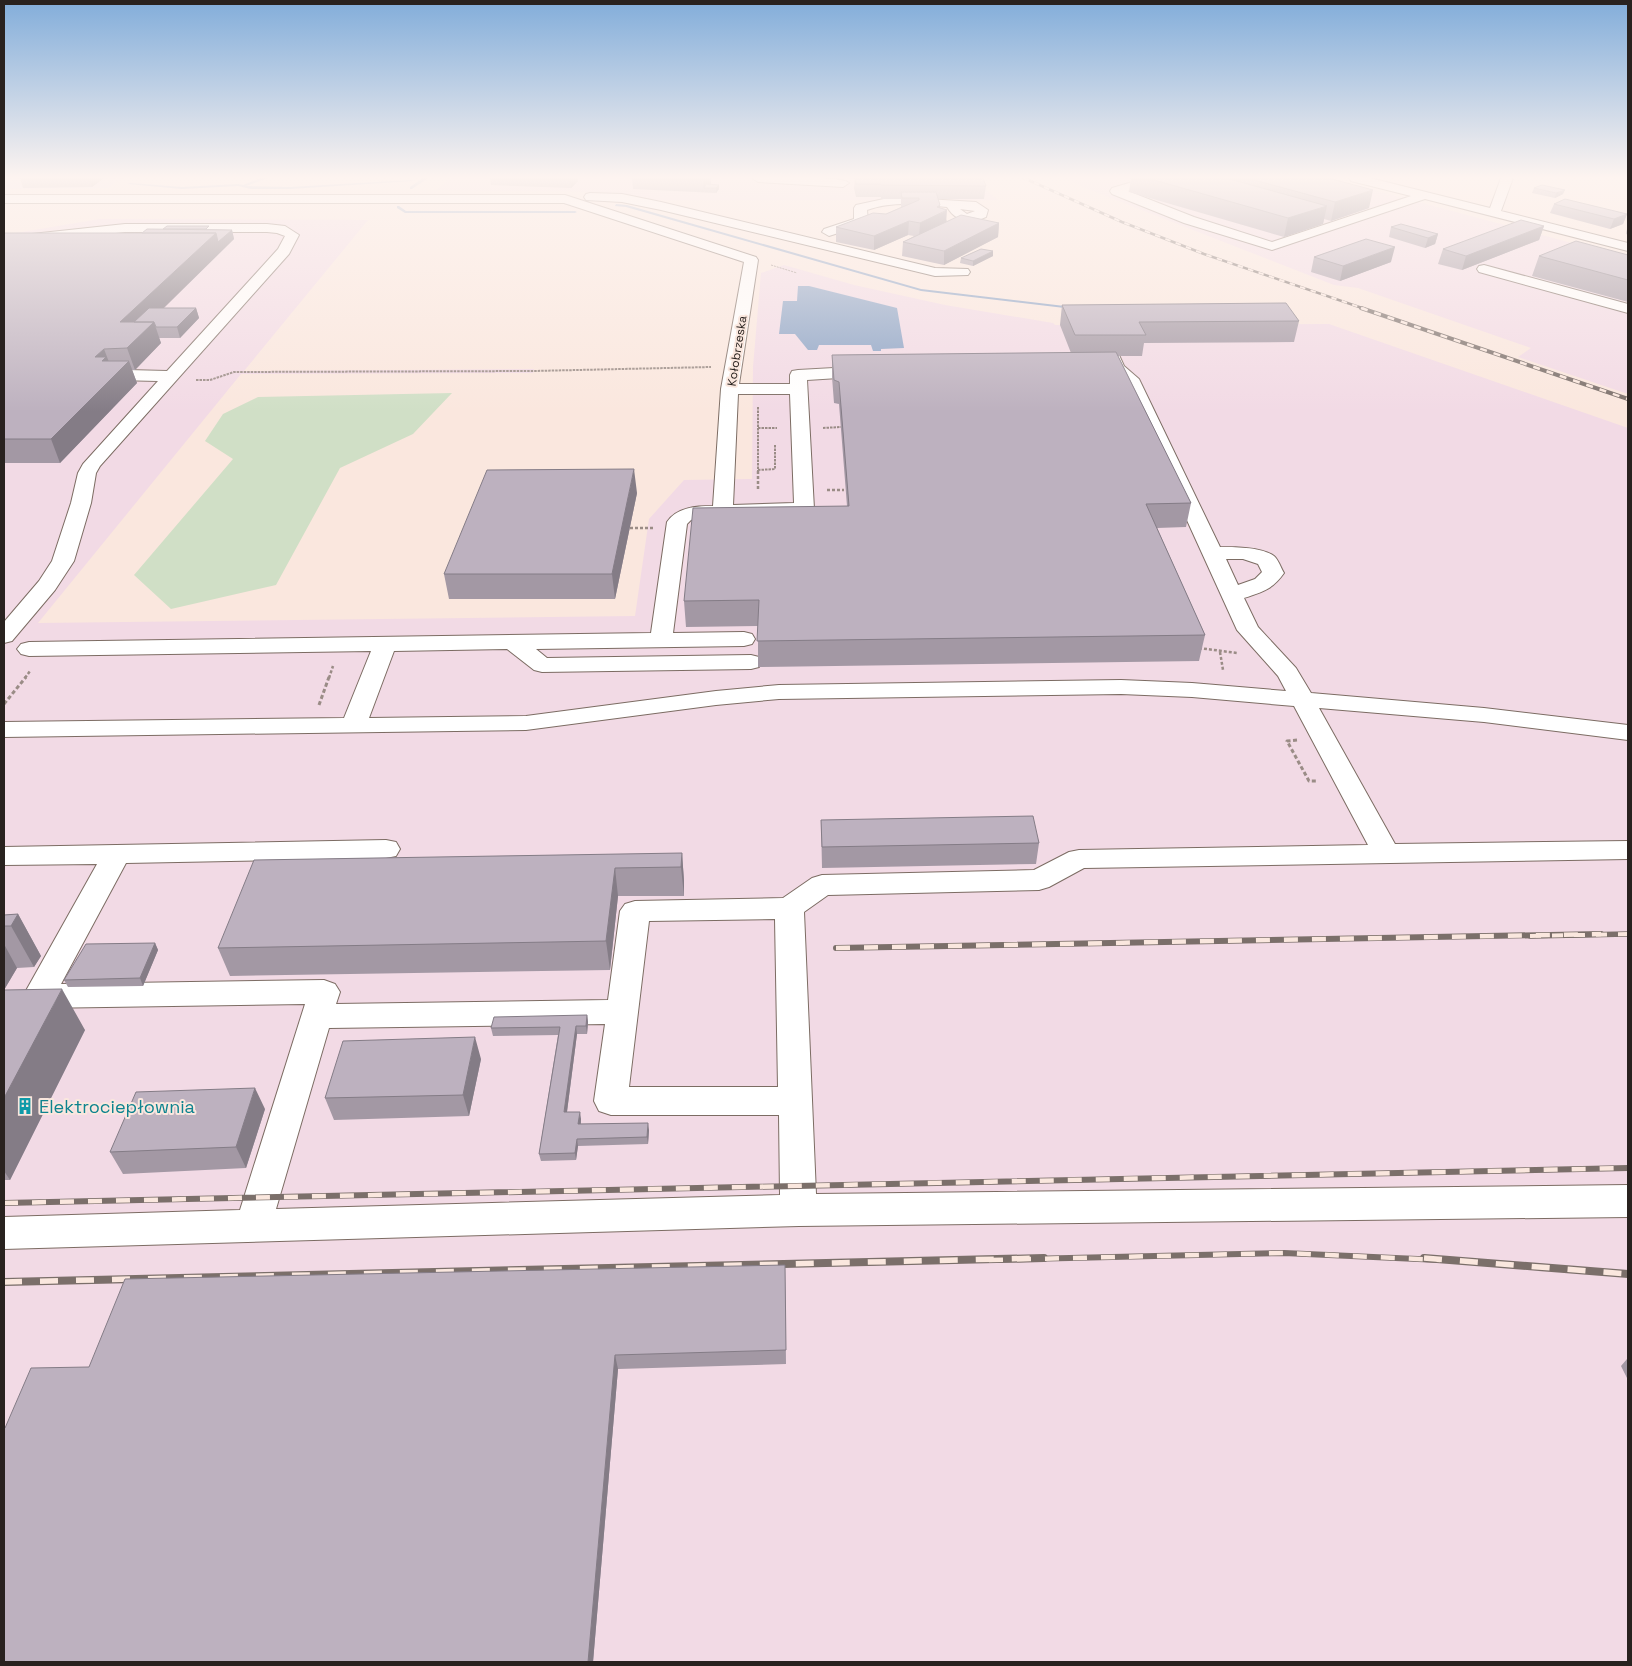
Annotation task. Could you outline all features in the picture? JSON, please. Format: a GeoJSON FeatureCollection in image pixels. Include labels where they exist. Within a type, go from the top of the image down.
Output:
{"type":"FeatureCollection","features":[{"type":"Feature","properties":{"kind":"street"},"geometry":{"type":"LineString","coordinates":[[4,636],[47,585],[63,561],[92,464],[280,256]]}},
{"type":"Feature","properties":{"kind":"street","name":"Kołobrzeska"},"geometry":{"type":"LineString","coordinates":[[723,510],[730,390],[751,260],[738,256]]}},
{"type":"Feature","properties":{"kind":"street"},"geometry":{"type":"LineString","coordinates":[[864,256],[935,272],[963,272]]}},
{"type":"Feature","properties":{"kind":"street"},"geometry":{"type":"LineString","coordinates":[[878,259],[885,256]]}},
{"type":"Feature","properties":{"kind":"street"},"geometry":{"type":"LineString","coordinates":[[1484,269],[1628,309]]}},
{"type":"Feature","properties":{"kind":"street"},"geometry":{"type":"LineString","coordinates":[[1109,364],[1130,379],[1248,630],[1288,673],[1386,853]]}},
{"type":"Feature","properties":{"kind":"street"},"geometry":{"type":"LineString","coordinates":[[120,370],[115,375],[169,378]]}},
{"type":"Feature","properties":{"kind":"street"},"geometry":{"type":"LineString","coordinates":[[661,640],[677,522],[684,516],[699,512],[804,509],[798,374],[890,371]]}},
{"type":"Feature","properties":{"kind":"street"},"geometry":{"type":"LineString","coordinates":[[730,390],[799,389]]}},
{"type":"Feature","properties":{"kind":"street"},"geometry":{"type":"LineString","coordinates":[[1212,553],[1245,552],[1266,560],[1273,573],[1263,584],[1232,596]]}},
{"type":"Feature","properties":{"kind":"street"},"geometry":{"type":"LineString","coordinates":[[30,659],[385,644],[744,640]]}},
{"type":"Feature","properties":{"kind":"street"},"geometry":{"type":"LineString","coordinates":[[512,642],[542,665],[750,662]]}},
{"type":"Feature","properties":{"kind":"street"},"geometry":{"type":"LineString","coordinates":[[353,726],[385,644]]}},
{"type":"Feature","properties":{"kind":"street"},"geometry":{"type":"LineString","coordinates":[[4,730],[353,726],[552,721],[733,695],[779,692],[1121,687],[1192,690],[1484,715],[1628,732]]}},
{"type":"Feature","properties":{"kind":"street"},"geometry":{"type":"LineString","coordinates":[[4,856],[386,849]]}},
{"type":"Feature","properties":{"kind":"street"},"geometry":{"type":"LineString","coordinates":[[795,1101],[611,1102],[635,911],[789,908],[822,885],[1040,880],[1079,859],[1628,850]]}},
{"type":"Feature","properties":{"kind":"street"},"geometry":{"type":"LineString","coordinates":[[117,854],[39,996],[324,992],[253,1226]]}},
{"type":"Feature","properties":{"kind":"street"},"geometry":{"type":"LineString","coordinates":[[789,908],[799,1210]]}},
{"type":"Feature","properties":{"kind":"street"},"geometry":{"type":"LineString","coordinates":[[317,1016],[621,1012]]}},
{"type":"Feature","properties":{"kind":"street"},"geometry":{"type":"LineString","coordinates":[[4,1232],[799,1210],[1628,1201]]}},
{"type":"Feature","properties":{"kind":"path"},"geometry":{"type":"LineString","coordinates":[[169,378],[210,380],[234,372],[533,371],[734,367]]}},
{"type":"Feature","properties":{"kind":"path"},"geometry":{"type":"LineString","coordinates":[[758,401],[758,498]]}},
{"type":"Feature","properties":{"kind":"path"},"geometry":{"type":"LineString","coordinates":[[758,428],[775,428],[775,469],[758,470]]}},
{"type":"Feature","properties":{"kind":"path"},"geometry":{"type":"LineString","coordinates":[[630,528],[655,528]]}},
{"type":"Feature","properties":{"kind":"path"},"geometry":{"type":"LineString","coordinates":[[1192,647],[1246,654]]}},
{"type":"Feature","properties":{"kind":"path"},"geometry":{"type":"LineString","coordinates":[[4,704],[30,659]]}},
{"type":"Feature","properties":{"kind":"path"},"geometry":{"type":"LineString","coordinates":[[313,710],[319,705],[335,660]]}},
{"type":"Feature","properties":{"kind":"path"},"geometry":{"type":"LineString","coordinates":[[1300,740],[1288,741],[1309,782],[1319,781]]}},
{"type":"Feature","properties":{"kind":"shaded area"},"geometry":{"type":"Polygon","coordinates":[[[4,256],[339,256],[244,371],[534,369],[533,373],[241,374],[38,623],[635,616],[649,519],[684,480],[752,479],[753,367],[761,273],[784,265],[854,285],[945,305],[1053,323],[1055,325],[1329,324],[1628,428],[1628,1662],[4,1662],[4,256]]]}},
{"type":"Feature","properties":{"kind":"shaded area"},"geometry":{"type":"Polygon","coordinates":[[[1259,256],[1620,256],[1628,258],[1628,394],[1518,357],[1531,348],[1358,288],[1334,285],[1259,256]]]}},
{"type":"Feature","properties":{"kind":"green space"},"geometry":{"type":"Polygon","coordinates":[[[452,393],[413,434],[340,468],[276,585],[171,609],[134,575],[233,459],[205,441],[223,414],[258,397],[452,393]]]}},
{"type":"Feature","properties":{"kind":"water"},"geometry":{"type":"Polygon","coordinates":[[[798,286],[809,286],[897,308],[904,348],[873,351],[871,345],[819,345],[817,350],[808,350],[795,334],[779,334],[783,301],[797,301],[798,286]]]}},
{"type":"Feature","properties":{"kind":"building"},"geometry":{"type":"Polygon","coordinates":[[[4,256],[191,256],[120,322],[154,322],[127,348],[104,349],[95,357],[106,357],[102,361],[129,361],[51,439],[4,439],[4,256]]]}},
{"type":"Feature","properties":{"kind":"building"},"geometry":{"type":"Polygon","coordinates":[[[966,256],[984,256],[973,261],[961,258],[966,256]]]}},
{"type":"Feature","properties":{"kind":"building"},"geometry":{"type":"Polygon","coordinates":[[[1318,256],[1371,256],[1343,266],[1314,257],[1318,256]]]}},
{"type":"Feature","properties":{"kind":"building"},"geometry":{"type":"Polygon","coordinates":[[[1539,256],[1628,256],[1628,280],[1539,256]]]}},
{"type":"Feature","properties":{"kind":"building"},"geometry":{"type":"Polygon","coordinates":[[[1286,303],[1299,321],[1139,322],[1146,335],[1075,335],[1062,305],[1286,303]]]}},
{"type":"Feature","properties":{"kind":"building"},"geometry":{"type":"Polygon","coordinates":[[[149,308],[196,308],[177,327],[156,327],[154,322],[134,322],[149,308]]]}},
{"type":"Feature","properties":{"kind":"building"},"geometry":{"type":"Polygon","coordinates":[[[1116,352],[1191,503],[1146,504],[1205,635],[757,641],[759,600],[684,601],[693,508],[849,506],[839,382],[834,380],[832,355],[1116,352]]]}},
{"type":"Feature","properties":{"kind":"building"},"geometry":{"type":"Polygon","coordinates":[[[634,469],[612,574],[444,574],[487,470],[634,469]]]}},
{"type":"Feature","properties":{"kind":"building"},"geometry":{"type":"Polygon","coordinates":[[[1033,816],[1039,843],[822,847],[821,820],[1033,816]]]}},
{"type":"Feature","properties":{"kind":"building"},"geometry":{"type":"Polygon","coordinates":[[[682,853],[681,867],[615,868],[606,941],[218,948],[254,860],[682,853]]]}},
{"type":"Feature","properties":{"kind":"building"},"geometry":{"type":"Polygon","coordinates":[[[18,914],[11,926],[4,926],[4,915],[18,914]]]}},
{"type":"Feature","properties":{"kind":"building"},"geometry":{"type":"Polygon","coordinates":[[[155,943],[140,978],[64,980],[86,944],[155,943]]]}},
{"type":"Feature","properties":{"kind":"building"},"geometry":{"type":"Polygon","coordinates":[[[62,989],[4,1098],[4,990],[62,989]]]}},
{"type":"Feature","properties":{"kind":"building"},"geometry":{"type":"Polygon","coordinates":[[[587,1015],[586,1026],[576,1026],[564,1112],[580,1112],[578,1124],[648,1123],[647,1137],[577,1139],[575,1153],[539,1154],[560,1027],[491,1028],[494,1017],[587,1015]]]}},
{"type":"Feature","properties":{"kind":"building"},"geometry":{"type":"Polygon","coordinates":[[[475,1037],[463,1095],[325,1098],[343,1041],[475,1037]]]}},
{"type":"Feature","properties":{"kind":"building"},"geometry":{"type":"Polygon","coordinates":[[[255,1088],[236,1147],[110,1152],[136,1092],[255,1088]]]}},
{"type":"Feature","properties":{"kind":"building"},"geometry":{"type":"Polygon","coordinates":[[[785,1265],[786,1350],[615,1355],[588,1662],[4,1662],[4,1428],[31,1368],[89,1367],[125,1279],[785,1265]]]}},
{"type":"Feature","properties":{"kind":"waterway"},"geometry":{"type":"LineString","coordinates":[[801,256],[921,290],[1073,308]]}},
{"type":"Feature","properties":{"kind":"railway"},"geometry":{"type":"LineString","coordinates":[[1209,256],[1365,309]]}},
{"type":"Feature","properties":{"kind":"railway"},"geometry":{"type":"LineString","coordinates":[[1361,308],[1628,399]]}},
{"type":"Feature","properties":{"kind":"railway"},"geometry":{"type":"LineString","coordinates":[[836,948],[1601,934]]}},
{"type":"Feature","properties":{"kind":"railway"},"geometry":{"type":"LineString","coordinates":[[1530,936],[1628,934]]}},
{"type":"Feature","properties":{"kind":"railway"},"geometry":{"type":"LineString","coordinates":[[4,1203],[1628,1168]]}},
{"type":"Feature","properties":{"kind":"railway"},"geometry":{"type":"LineString","coordinates":[[989,1260],[1284,1253],[1440,1260]]}},
{"type":"Feature","properties":{"kind":"railway"},"geometry":{"type":"LineString","coordinates":[[4,1282],[1044,1258]]}},
{"type":"Feature","properties":{"kind":"railway"},"geometry":{"type":"LineString","coordinates":[[1424,1258],[1628,1274]]}},
{"type":"Feature","properties":{"kind":"place","name":"Elektrociepłownia"},"geometry":{"type":"Point","coordinates":[25,1106]}}]}
